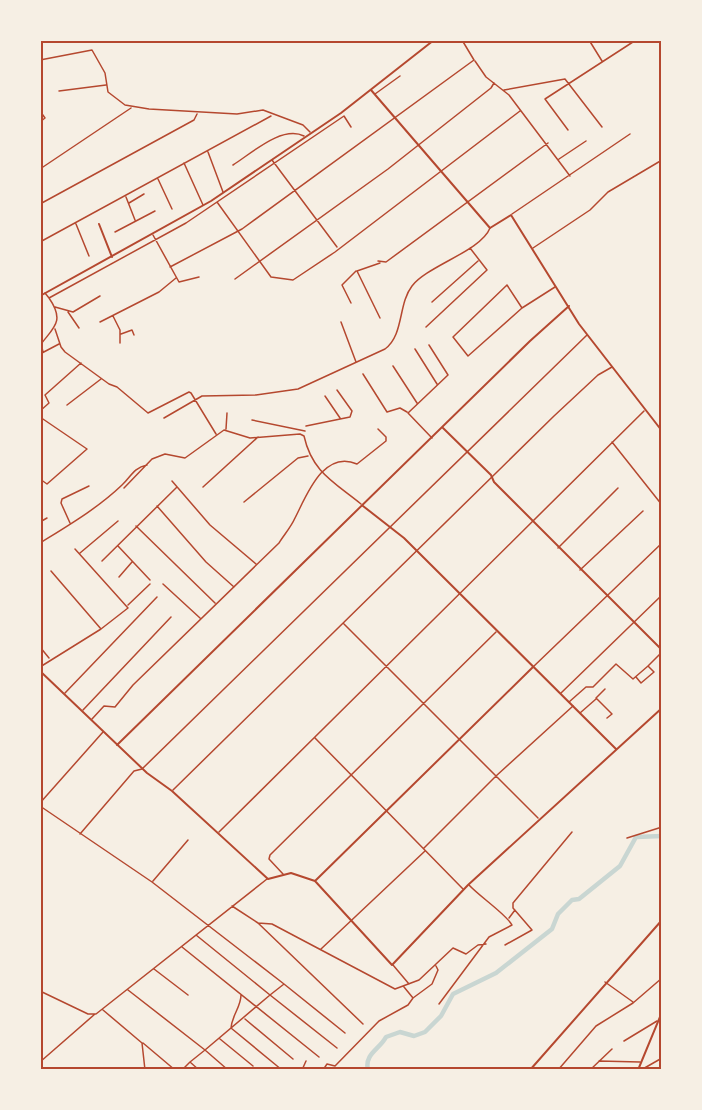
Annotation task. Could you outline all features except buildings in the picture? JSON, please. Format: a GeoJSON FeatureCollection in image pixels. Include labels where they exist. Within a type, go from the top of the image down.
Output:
{"type":"FeatureCollection","features":[{"type":"Feature","properties":{"kind":"street"},"geometry":{"type":"LineString","coordinates":[[40,296],[204,206],[371,90],[434,40]]}},
{"type":"Feature","properties":{"kind":"street"},"geometry":{"type":"LineString","coordinates":[[462,40],[481,72],[504,90],[570,176]]}},
{"type":"Feature","properties":{"kind":"street"},"geometry":{"type":"LineString","coordinates":[[589,40],[603,62]]}},
{"type":"Feature","properties":{"kind":"street"},"geometry":{"type":"LineString","coordinates":[[568,130],[545,99],[636,40]]}},
{"type":"Feature","properties":{"kind":"street"},"geometry":{"type":"LineString","coordinates":[[40,60],[92,50],[105,73],[106,85],[113,96],[132,106],[198,113],[237,114],[263,110],[272,116],[303,125],[310,133]]}},
{"type":"Feature","properties":{"kind":"street"},"geometry":{"type":"LineString","coordinates":[[170,267],[237,231],[295,192],[474,60]]}},
{"type":"Feature","properties":{"kind":"street"},"geometry":{"type":"LineString","coordinates":[[375,94],[400,76]]}},
{"type":"Feature","properties":{"kind":"street"},"geometry":{"type":"LineString","coordinates":[[504,90],[565,79],[602,127]]}},
{"type":"Feature","properties":{"kind":"street"},"geometry":{"type":"LineString","coordinates":[[235,279],[418,145],[491,88],[494,83]]}},
{"type":"Feature","properties":{"kind":"street"},"geometry":{"type":"LineString","coordinates":[[59,91],[106,85]]}},
{"type":"Feature","properties":{"kind":"street"},"geometry":{"type":"LineString","coordinates":[[371,90],[490,228]]}},
{"type":"Feature","properties":{"kind":"street"},"geometry":{"type":"LineString","coordinates":[[40,170],[132,106]]}},
{"type":"Feature","properties":{"kind":"street"},"geometry":{"type":"LineString","coordinates":[[40,111],[45,118],[40,122]]}},
{"type":"Feature","properties":{"kind":"street"},"geometry":{"type":"LineString","coordinates":[[217,202],[271,277],[293,280],[520,111]]}},
{"type":"Feature","properties":{"kind":"street"},"geometry":{"type":"LineString","coordinates":[[40,204],[194,120],[198,113]]}},
{"type":"Feature","properties":{"kind":"street"},"geometry":{"type":"LineString","coordinates":[[40,242],[272,116]]}},
{"type":"Feature","properties":{"kind":"street"},"geometry":{"type":"LineString","coordinates":[[49,298],[156,240],[217,202],[344,116],[351,127]]}},
{"type":"Feature","properties":{"kind":"street"},"geometry":{"type":"LineString","coordinates":[[233,165],[283,134],[295,133],[304,138]]}},
{"type":"Feature","properties":{"kind":"street"},"geometry":{"type":"LineString","coordinates":[[164,418],[207,395],[256,395],[298,389],[357,363],[392,344],[411,286],[470,248],[490,228],[630,134]]}},
{"type":"Feature","properties":{"kind":"street"},"geometry":{"type":"LineString","coordinates":[[558,159],[586,141]]}},
{"type":"Feature","properties":{"kind":"street"},"geometry":{"type":"LineString","coordinates":[[351,303],[342,285],[357,271],[381,263],[547,144]]}},
{"type":"Feature","properties":{"kind":"street"},"geometry":{"type":"LineString","coordinates":[[207,151],[223,193]]}},
{"type":"Feature","properties":{"kind":"street"},"geometry":{"type":"LineString","coordinates":[[271,159],[338,248]]}},
{"type":"Feature","properties":{"kind":"street"},"geometry":{"type":"LineString","coordinates":[[532,249],[590,210],[608,192],[662,160]]}},
{"type":"Feature","properties":{"kind":"street"},"geometry":{"type":"LineString","coordinates":[[184,163],[204,206]]}},
{"type":"Feature","properties":{"kind":"street"},"geometry":{"type":"LineString","coordinates":[[158,178],[172,209]]}},
{"type":"Feature","properties":{"kind":"street"},"geometry":{"type":"LineString","coordinates":[[128,203],[144,194]]}},
{"type":"Feature","properties":{"kind":"street"},"geometry":{"type":"LineString","coordinates":[[125,196],[135,221]]}},
{"type":"Feature","properties":{"kind":"street"},"geometry":{"type":"LineString","coordinates":[[115,232],[155,210]]}},
{"type":"Feature","properties":{"kind":"street"},"geometry":{"type":"LineString","coordinates":[[511,215],[588,335],[662,431]]}},
{"type":"Feature","properties":{"kind":"street"},"geometry":{"type":"LineString","coordinates":[[75,223],[89,256]]}},
{"type":"Feature","properties":{"kind":"street"},"geometry":{"type":"LineString","coordinates":[[99,224],[112,257]]}},
{"type":"Feature","properties":{"kind":"street"},"geometry":{"type":"LineString","coordinates":[[153,234],[176,278],[181,283],[199,277]]}},
{"type":"Feature","properties":{"kind":"street"},"geometry":{"type":"LineString","coordinates":[[426,327],[486,270],[470,248]]}},
{"type":"Feature","properties":{"kind":"street"},"geometry":{"type":"LineString","coordinates":[[432,302],[479,261]]}},
{"type":"Feature","properties":{"kind":"street"},"geometry":{"type":"LineString","coordinates":[[357,271],[380,318]]}},
{"type":"Feature","properties":{"kind":"street"},"geometry":{"type":"LineString","coordinates":[[100,322],[159,292],[176,278]]}},
{"type":"Feature","properties":{"kind":"street"},"geometry":{"type":"LineString","coordinates":[[522,308],[507,285],[453,334],[453,337],[468,356],[522,308],[556,286]]}},
{"type":"Feature","properties":{"kind":"street"},"geometry":{"type":"LineString","coordinates":[[45,293],[54,306],[55,329],[65,352],[117,387],[148,414],[189,392],[216,434]]}},
{"type":"Feature","properties":{"kind":"street"},"geometry":{"type":"LineString","coordinates":[[68,312],[78,310],[100,296]]}},
{"type":"Feature","properties":{"kind":"street"},"geometry":{"type":"LineString","coordinates":[[54,306],[68,312],[80,328]]}},
{"type":"Feature","properties":{"kind":"street"},"geometry":{"type":"LineString","coordinates":[[117,745],[569,306]]}},
{"type":"Feature","properties":{"kind":"street"},"geometry":{"type":"LineString","coordinates":[[113,315],[120,334],[120,343]]}},
{"type":"Feature","properties":{"kind":"street"},"geometry":{"type":"LineString","coordinates":[[341,322],[357,363]]}},
{"type":"Feature","properties":{"kind":"street"},"geometry":{"type":"LineString","coordinates":[[55,329],[42,342],[42,353],[60,344]]}},
{"type":"Feature","properties":{"kind":"street"},"geometry":{"type":"LineString","coordinates":[[120,334],[132,330],[134,336]]}},
{"type":"Feature","properties":{"kind":"street"},"geometry":{"type":"LineString","coordinates":[[80,834],[134,771],[142,769],[588,335]]}},
{"type":"Feature","properties":{"kind":"street"},"geometry":{"type":"LineString","coordinates":[[408,413],[448,375],[429,345]]}},
{"type":"Feature","properties":{"kind":"street"},"geometry":{"type":"LineString","coordinates":[[415,349],[437,384]]}},
{"type":"Feature","properties":{"kind":"street"},"geometry":{"type":"LineString","coordinates":[[40,411],[49,403],[45,395],[82,363]]}},
{"type":"Feature","properties":{"kind":"street"},"geometry":{"type":"LineString","coordinates":[[393,366],[417,403]]}},
{"type":"Feature","properties":{"kind":"street"},"geometry":{"type":"LineString","coordinates":[[172,791],[554,416],[598,375],[613,366]]}},
{"type":"Feature","properties":{"kind":"street"},"geometry":{"type":"LineString","coordinates":[[363,374],[387,412],[400,408],[408,413],[432,438]]}},
{"type":"Feature","properties":{"kind":"street"},"geometry":{"type":"LineString","coordinates":[[67,405],[102,378]]}},
{"type":"Feature","properties":{"kind":"street"},"geometry":{"type":"LineString","coordinates":[[306,426],[350,417],[352,411],[337,390]]}},
{"type":"Feature","properties":{"kind":"street"},"geometry":{"type":"LineString","coordinates":[[325,396],[341,419]]}},
{"type":"Feature","properties":{"kind":"street"},"geometry":{"type":"LineString","coordinates":[[219,833],[611,441],[645,410]]}},
{"type":"Feature","properties":{"kind":"street"},"geometry":{"type":"LineString","coordinates":[[226,430],[227,413]]}},
{"type":"Feature","properties":{"kind":"street"},"geometry":{"type":"LineString","coordinates":[[40,417],[87,449],[47,484],[40,479]]}},
{"type":"Feature","properties":{"kind":"street"},"geometry":{"type":"LineString","coordinates":[[252,420],[305,431]]}},
{"type":"Feature","properties":{"kind":"street"},"geometry":{"type":"LineString","coordinates":[[442,428],[531,522],[661,648],[648,666],[636,677],[631,679],[616,664],[593,687],[586,687],[569,702]]}},
{"type":"Feature","properties":{"kind":"street"},"geometry":{"type":"LineString","coordinates":[[91,720],[104,706],[115,707],[133,685],[279,543],[294,520],[308,489],[322,473],[332,465],[351,461],[357,464],[387,440],[378,429]]}},
{"type":"Feature","properties":{"kind":"street"},"geometry":{"type":"LineString","coordinates":[[40,543],[104,502],[126,482],[132,472],[165,453],[183,458],[188,457],[216,434],[226,430],[244,437],[300,434],[304,436],[309,456],[322,473],[390,526],[418,552],[616,749]]}},
{"type":"Feature","properties":{"kind":"street"},"geometry":{"type":"LineString","coordinates":[[203,487],[258,436]]}},
{"type":"Feature","properties":{"kind":"street"},"geometry":{"type":"LineString","coordinates":[[611,441],[662,505]]}},
{"type":"Feature","properties":{"kind":"street"},"geometry":{"type":"LineString","coordinates":[[244,502],[298,458],[309,456]]}},
{"type":"Feature","properties":{"kind":"street"},"geometry":{"type":"LineString","coordinates":[[124,488],[147,464]]}},
{"type":"Feature","properties":{"kind":"street"},"geometry":{"type":"LineString","coordinates":[[172,481],[210,525],[257,564]]}},
{"type":"Feature","properties":{"kind":"street"},"geometry":{"type":"LineString","coordinates":[[70,524],[61,503],[62,499],[89,486]]}},
{"type":"Feature","properties":{"kind":"street"},"geometry":{"type":"LineString","coordinates":[[102,561],[177,486]]}},
{"type":"Feature","properties":{"kind":"street"},"geometry":{"type":"LineString","coordinates":[[558,548],[618,488]]}},
{"type":"Feature","properties":{"kind":"street"},"geometry":{"type":"LineString","coordinates":[[157,506],[207,562],[234,587]]}},
{"type":"Feature","properties":{"kind":"street"},"geometry":{"type":"LineString","coordinates":[[580,570],[643,511]]}},
{"type":"Feature","properties":{"kind":"street"},"geometry":{"type":"LineString","coordinates":[[40,522],[47,518]]}},
{"type":"Feature","properties":{"kind":"street"},"geometry":{"type":"LineString","coordinates":[[80,553],[118,521]]}},
{"type":"Feature","properties":{"kind":"street"},"geometry":{"type":"LineString","coordinates":[[136,526],[216,604]]}},
{"type":"Feature","properties":{"kind":"street"},"geometry":{"type":"LineString","coordinates":[[315,881],[662,543]]}},
{"type":"Feature","properties":{"kind":"street"},"geometry":{"type":"LineString","coordinates":[[117,545],[150,582],[127,606],[128,609],[101,629],[50,659],[40,669],[142,769],[172,791],[268,879]]}},
{"type":"Feature","properties":{"kind":"street"},"geometry":{"type":"LineString","coordinates":[[75,549],[127,606]]}},
{"type":"Feature","properties":{"kind":"street"},"geometry":{"type":"LineString","coordinates":[[119,577],[133,562]]}},
{"type":"Feature","properties":{"kind":"street"},"geometry":{"type":"LineString","coordinates":[[51,571],[101,629]]}},
{"type":"Feature","properties":{"kind":"street"},"geometry":{"type":"LineString","coordinates":[[163,584],[201,619]]}},
{"type":"Feature","properties":{"kind":"street"},"geometry":{"type":"LineString","coordinates":[[560,694],[662,595]]}},
{"type":"Feature","properties":{"kind":"street"},"geometry":{"type":"LineString","coordinates":[[65,693],[157,597]]}},
{"type":"Feature","properties":{"kind":"street"},"geometry":{"type":"LineString","coordinates":[[83,710],[171,617]]}},
{"type":"Feature","properties":{"kind":"street"},"geometry":{"type":"LineString","coordinates":[[344,623],[538,818]]}},
{"type":"Feature","properties":{"kind":"street"},"geometry":{"type":"LineString","coordinates":[[283,874],[269,857],[497,631]]}},
{"type":"Feature","properties":{"kind":"street"},"geometry":{"type":"LineString","coordinates":[[40,647],[50,659]]}},
{"type":"Feature","properties":{"kind":"street"},"geometry":{"type":"LineString","coordinates":[[636,677],[642,683],[654,672],[648,666]]}},
{"type":"Feature","properties":{"kind":"street"},"geometry":{"type":"LineString","coordinates":[[580,714],[605,689]]}},
{"type":"Feature","properties":{"kind":"street"},"geometry":{"type":"LineString","coordinates":[[596,698],[612,714],[607,718]]}},
{"type":"Feature","properties":{"kind":"street"},"geometry":{"type":"LineString","coordinates":[[321,949],[496,776],[573,706]]}},
{"type":"Feature","properties":{"kind":"street"},"geometry":{"type":"LineString","coordinates":[[392,965],[463,890],[538,818],[662,708]]}},
{"type":"Feature","properties":{"kind":"street"},"geometry":{"type":"LineString","coordinates":[[104,732],[40,805],[209,924],[345,1033]]}},
{"type":"Feature","properties":{"kind":"street"},"geometry":{"type":"LineString","coordinates":[[315,737],[463,890]]}},
{"type":"Feature","properties":{"kind":"street"},"geometry":{"type":"LineString","coordinates":[[627,838],[662,827]]}},
{"type":"Feature","properties":{"kind":"street"},"geometry":{"type":"LineString","coordinates":[[505,945],[532,930],[514,910],[513,903],[572,832]]}},
{"type":"Feature","properties":{"kind":"street"},"geometry":{"type":"LineString","coordinates":[[152,882],[188,840]]}},
{"type":"Feature","properties":{"kind":"street"},"geometry":{"type":"LineString","coordinates":[[40,1062],[232,905],[268,879],[283,874],[315,881],[410,984]]}},
{"type":"Feature","properties":{"kind":"street"},"geometry":{"type":"LineString","coordinates":[[439,1004],[491,935],[512,924],[468,885]]}},
{"type":"Feature","properties":{"kind":"street"},"geometry":{"type":"LineString","coordinates":[[232,905],[239,912],[258,922],[363,1024]]}},
{"type":"Feature","properties":{"kind":"street"},"geometry":{"type":"LineString","coordinates":[[508,919],[514,910]]}},
{"type":"Feature","properties":{"kind":"street"},"geometry":{"type":"LineString","coordinates":[[530,1070],[605,982],[662,920]]}},
{"type":"Feature","properties":{"kind":"street"},"geometry":{"type":"LineString","coordinates":[[258,922],[272,924],[395,989],[420,980],[453,948],[466,954],[478,945],[486,944]]}},
{"type":"Feature","properties":{"kind":"street"},"geometry":{"type":"LineString","coordinates":[[195,934],[337,1047]]}},
{"type":"Feature","properties":{"kind":"street"},"geometry":{"type":"LineString","coordinates":[[181,946],[319,1057]]}},
{"type":"Feature","properties":{"kind":"street"},"geometry":{"type":"LineString","coordinates":[[323,1070],[327,1064],[335,1066],[379,1021],[405,1006],[433,982],[438,970],[435,965]]}},
{"type":"Feature","properties":{"kind":"street"},"geometry":{"type":"LineString","coordinates":[[153,968],[188,994]]}},
{"type":"Feature","properties":{"kind":"street"},"geometry":{"type":"LineString","coordinates":[[558,1069],[596,1026],[633,1003],[662,978]]}},
{"type":"Feature","properties":{"kind":"street"},"geometry":{"type":"LineString","coordinates":[[605,982],[633,1003]]}},
{"type":"Feature","properties":{"kind":"street"},"geometry":{"type":"LineString","coordinates":[[182,1070],[284,984]]}},
{"type":"Feature","properties":{"kind":"street"},"geometry":{"type":"LineString","coordinates":[[403,987],[413,998]]}},
{"type":"Feature","properties":{"kind":"street"},"geometry":{"type":"LineString","coordinates":[[127,989],[228,1070]]}},
{"type":"Feature","properties":{"kind":"street"},"geometry":{"type":"LineString","coordinates":[[40,991],[88,1014],[96,1014]]}},
{"type":"Feature","properties":{"kind":"street"},"geometry":{"type":"LineString","coordinates":[[231,1028],[233,1013],[241,1002],[241,994]]}},
{"type":"Feature","properties":{"kind":"street"},"geometry":{"type":"LineString","coordinates":[[102,1010],[175,1070]]}},
{"type":"Feature","properties":{"kind":"street"},"geometry":{"type":"LineString","coordinates":[[640,1070],[641,1062],[662,1012]]}},
{"type":"Feature","properties":{"kind":"street"},"geometry":{"type":"LineString","coordinates":[[244,1019],[293,1059]]}},
{"type":"Feature","properties":{"kind":"street"},"geometry":{"type":"LineString","coordinates":[[624,1041],[658,1020]]}},
{"type":"Feature","properties":{"kind":"street"},"geometry":{"type":"LineString","coordinates":[[231,1028],[282,1070]]}},
{"type":"Feature","properties":{"kind":"street"},"geometry":{"type":"LineString","coordinates":[[219,1038],[253,1066]]}},
{"type":"Feature","properties":{"kind":"street"},"geometry":{"type":"LineString","coordinates":[[142,1043],[145,1070]]}},
{"type":"Feature","properties":{"kind":"street"},"geometry":{"type":"LineString","coordinates":[[590,1070],[612,1048]]}},
{"type":"Feature","properties":{"kind":"street"},"geometry":{"type":"LineString","coordinates":[[640,1070],[662,1058]]}},
{"type":"Feature","properties":{"kind":"street"},"geometry":{"type":"LineString","coordinates":[[302,1070],[306,1061]]}},
{"type":"Feature","properties":{"kind":"street"},"geometry":{"type":"LineString","coordinates":[[599,1061],[641,1062]]}},
{"type":"Feature","properties":{"kind":"street"},"geometry":{"type":"LineString","coordinates":[[190,1062],[199,1070]]}},
{"type":"Feature","properties":{"kind":"waterway"},"geometry":{"type":"LineString","coordinates":[[368,1070],[367,1064],[370,1056],[386,1037],[400,1032],[414,1036],[425,1032],[441,1016],[453,994],[496,973],[552,929],[558,914],[572,900],[579,899],[620,866],[636,837],[662,836]]}}]}
